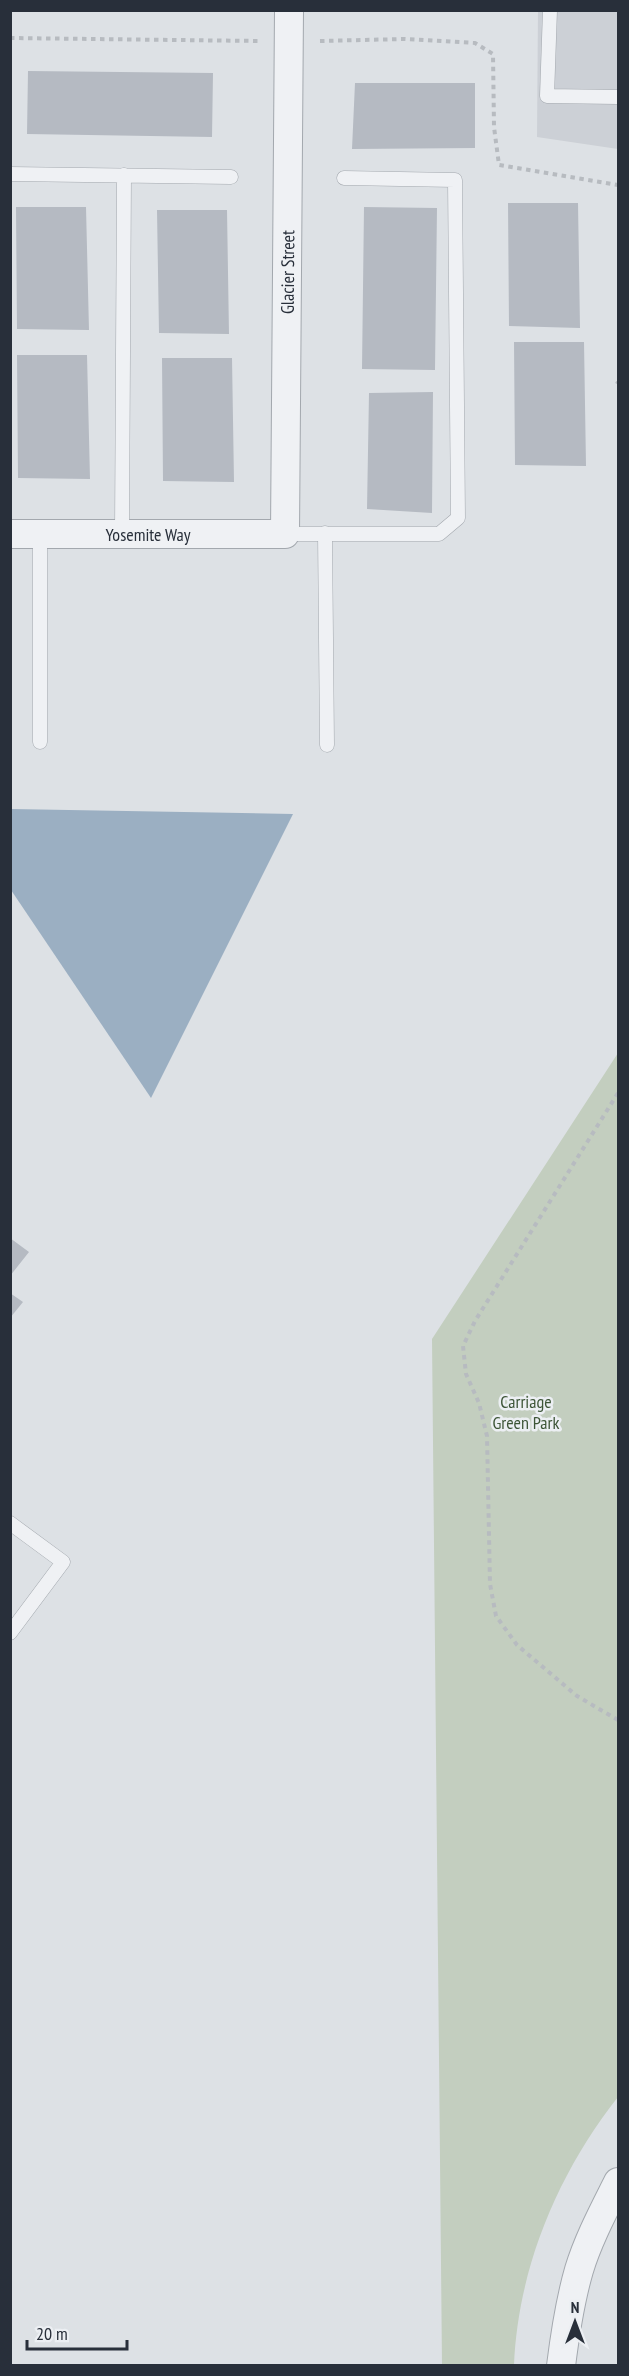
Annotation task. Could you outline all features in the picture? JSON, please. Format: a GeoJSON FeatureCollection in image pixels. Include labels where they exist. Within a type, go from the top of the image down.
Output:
{"type":"FeatureCollection","features":[{"type":"Feature","properties":{"kind":"street","name":"Glacier Street"},"geometry":{"type":"LineString","coordinates":[[285,534],[290,10]]}},
{"type":"Feature","properties":{"kind":"street","name":"Yosemite Way"},"geometry":{"type":"LineString","coordinates":[[10,534],[285,534]]}},
{"type":"Feature","properties":{"kind":"street"},"geometry":{"type":"LineString","coordinates":[[561,2366],[566,2328],[579,2269],[618,2182]]}},
{"type":"Feature","properties":{"kind":"lane"},"geometry":{"type":"LineString","coordinates":[[550,10],[547,96],[618,97]]}},
{"type":"Feature","properties":{"kind":"lane"},"geometry":{"type":"LineString","coordinates":[[10,174],[231,177]]}},
{"type":"Feature","properties":{"kind":"lane"},"geometry":{"type":"LineString","coordinates":[[122,533],[124,176]]}},
{"type":"Feature","properties":{"kind":"lane"},"geometry":{"type":"LineString","coordinates":[[285,534],[439,534],[458,518],[455,180],[344,178]]}},
{"type":"Feature","properties":{"kind":"lane"},"geometry":{"type":"LineString","coordinates":[[325,533],[327,745]]}},
{"type":"Feature","properties":{"kind":"lane"},"geometry":{"type":"LineString","coordinates":[[40,534],[40,741]]}},
{"type":"Feature","properties":{"kind":"lane"},"geometry":{"type":"LineString","coordinates":[[10,1523],[63,1562],[10,1632]]}},
{"type":"Feature","properties":{"kind":"path"},"geometry":{"type":"LineString","coordinates":[[10,38],[289,41],[405,39],[475,43],[493,54],[494,127],[499,165],[618,185]]}},
{"type":"Feature","properties":{"kind":"path"},"geometry":{"type":"LineString","coordinates":[[618,1093],[475,1321],[463,1346],[466,1374],[479,1403],[487,1436],[490,1584],[496,1616],[517,1645],[569,1689],[618,1720]]}},
{"type":"Feature","properties":{"kind":"shaded area"},"geometry":{"type":"Polygon","coordinates":[[[538,11],[618,11],[618,149],[537,137],[538,11]]]}},
{"type":"Feature","properties":{"kind":"green space","name":"Carriage Green Park"},"geometry":{"type":"Polygon","coordinates":[[[618,1053],[618,2097],[596,2126],[577,2157],[545,2223],[524,2293],[517,2329],[514,2365],[442,2365],[432,1339],[618,1053]]]}},
{"type":"Feature","properties":{"kind":"water"},"geometry":{"type":"Polygon","coordinates":[[[11,809],[293,814],[151,1098],[11,890],[11,809]]]}},
{"type":"Feature","properties":{"kind":"building"},"geometry":{"type":"Polygon","coordinates":[[[28,71],[213,73],[212,137],[27,134],[28,71]]]}},
{"type":"Feature","properties":{"kind":"building"},"geometry":{"type":"Polygon","coordinates":[[[355,83],[475,83],[475,148],[352,149],[355,83]]]}},
{"type":"Feature","properties":{"kind":"building"},"geometry":{"type":"Polygon","coordinates":[[[508,203],[578,203],[580,328],[509,326],[508,203]]]}},
{"type":"Feature","properties":{"kind":"building"},"geometry":{"type":"Polygon","coordinates":[[[16,207],[86,207],[89,330],[17,329],[16,207]]]}},
{"type":"Feature","properties":{"kind":"building"},"geometry":{"type":"Polygon","coordinates":[[[364,207],[437,208],[435,370],[362,369],[364,207]]]}},
{"type":"Feature","properties":{"kind":"building"},"geometry":{"type":"Polygon","coordinates":[[[157,210],[227,210],[229,334],[159,333],[157,210]]]}},
{"type":"Feature","properties":{"kind":"building"},"geometry":{"type":"Polygon","coordinates":[[[514,342],[584,342],[586,466],[515,465],[514,342]]]}},
{"type":"Feature","properties":{"kind":"building"},"geometry":{"type":"Polygon","coordinates":[[[17,355],[87,355],[90,479],[18,478],[17,355]]]}},
{"type":"Feature","properties":{"kind":"building"},"geometry":{"type":"Polygon","coordinates":[[[162,358],[232,358],[234,482],[163,481],[162,358]]]}},
{"type":"Feature","properties":{"kind":"building"},"geometry":{"type":"Polygon","coordinates":[[[433,392],[432,513],[367,509],[369,393],[433,392]]]}},
{"type":"Feature","properties":{"kind":"building"},"geometry":{"type":"Polygon","coordinates":[[[10,1238],[29,1252],[10,1276],[10,1238]]]}},
{"type":"Feature","properties":{"kind":"building"},"geometry":{"type":"Polygon","coordinates":[[[10,1293],[23,1302],[10,1318],[10,1293]]]}}]}
